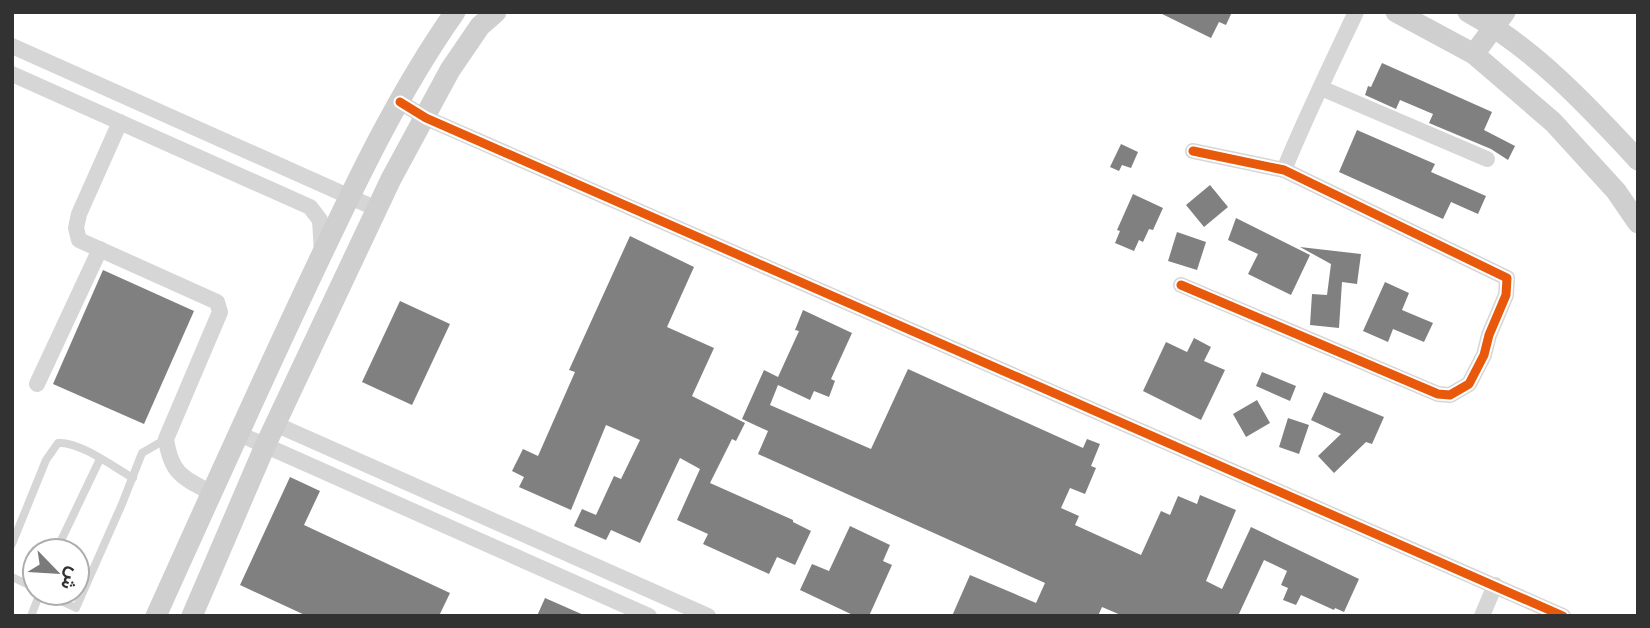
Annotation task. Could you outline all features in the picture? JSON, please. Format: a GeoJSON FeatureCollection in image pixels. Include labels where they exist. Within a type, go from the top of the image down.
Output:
{"type":"FeatureCollection","features":[{"type":"Feature","properties":{"kind":"street"},"geometry":{"type":"LineString","coordinates":[[156,616],[237,433],[349,197],[425,55],[455,12]]}},
{"type":"Feature","properties":{"kind":"street"},"geometry":{"type":"LineString","coordinates":[[192,616],[275,424],[391,179],[450,70],[480,26],[496,12]]}},
{"type":"Feature","properties":{"kind":"street"},"geometry":{"type":"LineString","coordinates":[[1284,170],[1312,101],[1321,88],[1356,12]]}},
{"type":"Feature","properties":{"kind":"street"},"geometry":{"type":"LineString","coordinates":[[1396,12],[1474,54],[1553,121],[1616,191],[1638,223]]}},
{"type":"Feature","properties":{"kind":"street"},"geometry":{"type":"LineString","coordinates":[[1468,12],[1500,19],[1638,160]]}},
{"type":"Feature","properties":{"kind":"street"},"geometry":{"type":"LineString","coordinates":[[1474,54],[1500,19]]}},
{"type":"Feature","properties":{"kind":"street"},"geometry":{"type":"LineString","coordinates":[[12,46],[377,209]]}},
{"type":"Feature","properties":{"kind":"street"},"geometry":{"type":"LineString","coordinates":[[12,74],[310,207],[320,220],[322,253]]}},
{"type":"Feature","properties":{"kind":"street"},"geometry":{"type":"LineString","coordinates":[[1321,88],[1487,159]]}},
{"type":"Feature","properties":{"kind":"street"},"geometry":{"type":"LineString","coordinates":[[400,102],[426,118],[1563,616]]}},
{"type":"Feature","properties":{"kind":"street"},"geometry":{"type":"LineString","coordinates":[[120,122],[79,214],[76,228],[79,240],[217,302],[220,313],[166,439],[169,460],[182,478],[212,493]]}},
{"type":"Feature","properties":{"kind":"street"},"geometry":{"type":"LineString","coordinates":[[1181,285],[1438,394],[1450,395],[1469,384],[1484,355],[1489,335],[1506,295],[1507,278],[1284,170],[1193,151]]}},
{"type":"Feature","properties":{"kind":"street"},"geometry":{"type":"LineString","coordinates":[[37,384],[100,250]]}},
{"type":"Feature","properties":{"kind":"street"},"geometry":{"type":"LineString","coordinates":[[275,424],[708,616]]}},
{"type":"Feature","properties":{"kind":"street"},"geometry":{"type":"LineString","coordinates":[[237,433],[649,616]]}},
{"type":"Feature","properties":{"kind":"street"},"geometry":{"type":"LineString","coordinates":[[1482,616],[1495,585]]}},
{"type":"Feature","properties":{"kind":"lane"},"geometry":{"type":"LineString","coordinates":[[75,612],[142,453],[166,439]]}},
{"type":"Feature","properties":{"kind":"lane"},"geometry":{"type":"LineString","coordinates":[[12,544],[46,460],[58,443],[65,442],[133,478]]}},
{"type":"Feature","properties":{"kind":"lane"},"geometry":{"type":"LineString","coordinates":[[63,537],[100,459]]}},
{"type":"Feature","properties":{"kind":"building"},"geometry":{"type":"Polygon","coordinates":[[[1158,12],[1232,12],[1226,25],[1219,22],[1211,38],[1158,12]]]}},
{"type":"Feature","properties":{"kind":"building"},"geometry":{"type":"Polygon","coordinates":[[[1382,63],[1492,112],[1484,130],[1515,146],[1508,160],[1491,149],[1429,123],[1433,114],[1400,100],[1396,109],[1365,95],[1382,63]]]}},
{"type":"Feature","properties":{"kind":"building"},"geometry":{"type":"Polygon","coordinates":[[[1357,130],[1435,164],[1431,172],[1486,196],[1478,214],[1451,202],[1443,219],[1339,172],[1357,130]]]}},
{"type":"Feature","properties":{"kind":"building"},"geometry":{"type":"Polygon","coordinates":[[[1121,144],[1138,152],[1131,168],[1122,165],[1119,171],[1110,167],[1121,144]]]}},
{"type":"Feature","properties":{"kind":"building"},"geometry":{"type":"Polygon","coordinates":[[[1210,185],[1228,207],[1204,227],[1186,205],[1210,185]]]}},
{"type":"Feature","properties":{"kind":"building"},"geometry":{"type":"Polygon","coordinates":[[[1133,194],[1163,208],[1153,230],[1149,229],[1143,242],[1139,240],[1134,251],[1115,243],[1120,231],[1117,230],[1133,194]]]}},
{"type":"Feature","properties":{"kind":"building"},"geometry":{"type":"Polygon","coordinates":[[[1236,218],[1310,255],[1291,295],[1248,274],[1258,254],[1228,240],[1236,218]]]}},
{"type":"Feature","properties":{"kind":"building"},"geometry":{"type":"Polygon","coordinates":[[[1177,232],[1206,242],[1197,270],[1168,261],[1177,232]]]}},
{"type":"Feature","properties":{"kind":"building"},"geometry":{"type":"Polygon","coordinates":[[[630,236],[694,267],[667,327],[714,348],[692,396],[745,423],[736,441],[732,439],[710,483],[793,520],[811,531],[795,565],[777,557],[769,574],[703,544],[708,534],[677,520],[700,469],[680,458],[640,543],[611,530],[606,540],[574,526],[582,509],[596,515],[614,476],[621,479],[640,440],[606,425],[571,510],[519,487],[524,477],[512,471],[523,449],[538,456],[575,372],[569,370],[630,236]]]}},
{"type":"Feature","properties":{"kind":"building"},"geometry":{"type":"Polygon","coordinates":[[[1300,247],[1361,254],[1357,284],[1342,282],[1339,328],[1310,325],[1312,294],[1327,295],[1331,264],[1300,247]]]}},
{"type":"Feature","properties":{"kind":"building"},"geometry":{"type":"Polygon","coordinates":[[[103,270],[194,311],[144,424],[53,384],[103,270]]]}},
{"type":"Feature","properties":{"kind":"building"},"geometry":{"type":"Polygon","coordinates":[[[1385,282],[1409,293],[1402,310],[1433,323],[1424,342],[1393,329],[1388,342],[1363,331],[1385,282]]]}},
{"type":"Feature","properties":{"kind":"building"},"geometry":{"type":"Polygon","coordinates":[[[400,301],[450,324],[412,405],[362,382],[400,301]]]}},
{"type":"Feature","properties":{"kind":"building"},"geometry":{"type":"Polygon","coordinates":[[[803,310],[852,333],[831,379],[835,381],[829,397],[814,391],[810,400],[778,385],[770,405],[871,449],[908,369],[1083,448],[1087,439],[1100,444],[1091,466],[1096,468],[1085,494],[1070,488],[1061,508],[1079,516],[1075,525],[1141,555],[1161,511],[1170,515],[1178,496],[1197,504],[1200,495],[1236,510],[1206,581],[1222,589],[1251,527],[1359,579],[1344,612],[1301,595],[1296,605],[1283,600],[1288,588],[1281,585],[1287,571],[1264,560],[1238,616],[1123,616],[1102,607],[1098,616],[952,616],[970,575],[1036,603],[1045,583],[758,454],[768,431],[742,419],[764,370],[778,377],[799,331],[795,330],[803,310]]]}},
{"type":"Feature","properties":{"kind":"building"},"geometry":{"type":"Polygon","coordinates":[[[1194,338],[1211,347],[1204,361],[1225,370],[1201,420],[1143,391],[1166,342],[1187,352],[1194,338]]]}},
{"type":"Feature","properties":{"kind":"building"},"geometry":{"type":"Polygon","coordinates":[[[1262,372],[1296,386],[1290,401],[1256,386],[1262,372]]]}},
{"type":"Feature","properties":{"kind":"building"},"geometry":{"type":"Polygon","coordinates":[[[1324,392],[1384,417],[1372,444],[1366,442],[1334,473],[1318,456],[1341,434],[1311,420],[1324,392]]]}},
{"type":"Feature","properties":{"kind":"building"},"geometry":{"type":"Polygon","coordinates":[[[1257,400],[1270,423],[1246,437],[1233,414],[1257,400]]]}},
{"type":"Feature","properties":{"kind":"building"},"geometry":{"type":"Polygon","coordinates":[[[1288,418],[1309,425],[1299,454],[1279,447],[1288,418]]]}},
{"type":"Feature","properties":{"kind":"building"},"geometry":{"type":"Polygon","coordinates":[[[290,477],[320,491],[304,525],[450,593],[439,616],[307,616],[240,585],[290,477]]]}},
{"type":"Feature","properties":{"kind":"building"},"geometry":{"type":"Polygon","coordinates":[[[850,526],[890,545],[883,561],[892,565],[869,616],[855,616],[800,590],[812,564],[829,571],[850,526]]]}},
{"type":"Feature","properties":{"kind":"building"},"geometry":{"type":"Polygon","coordinates":[[[545,598],[586,616],[537,616],[545,598]]]}},
{"type":"Feature","properties":{"kind":"cycle path"},"geometry":{"type":"LineString","coordinates":[[400,102],[426,118],[1563,616]]}},
{"type":"Feature","properties":{"kind":"cycle path"},"geometry":{"type":"LineString","coordinates":[[1181,285],[1438,394],[1450,395],[1469,384],[1484,355],[1489,335],[1506,295],[1507,278],[1284,170],[1193,151]]}}]}
